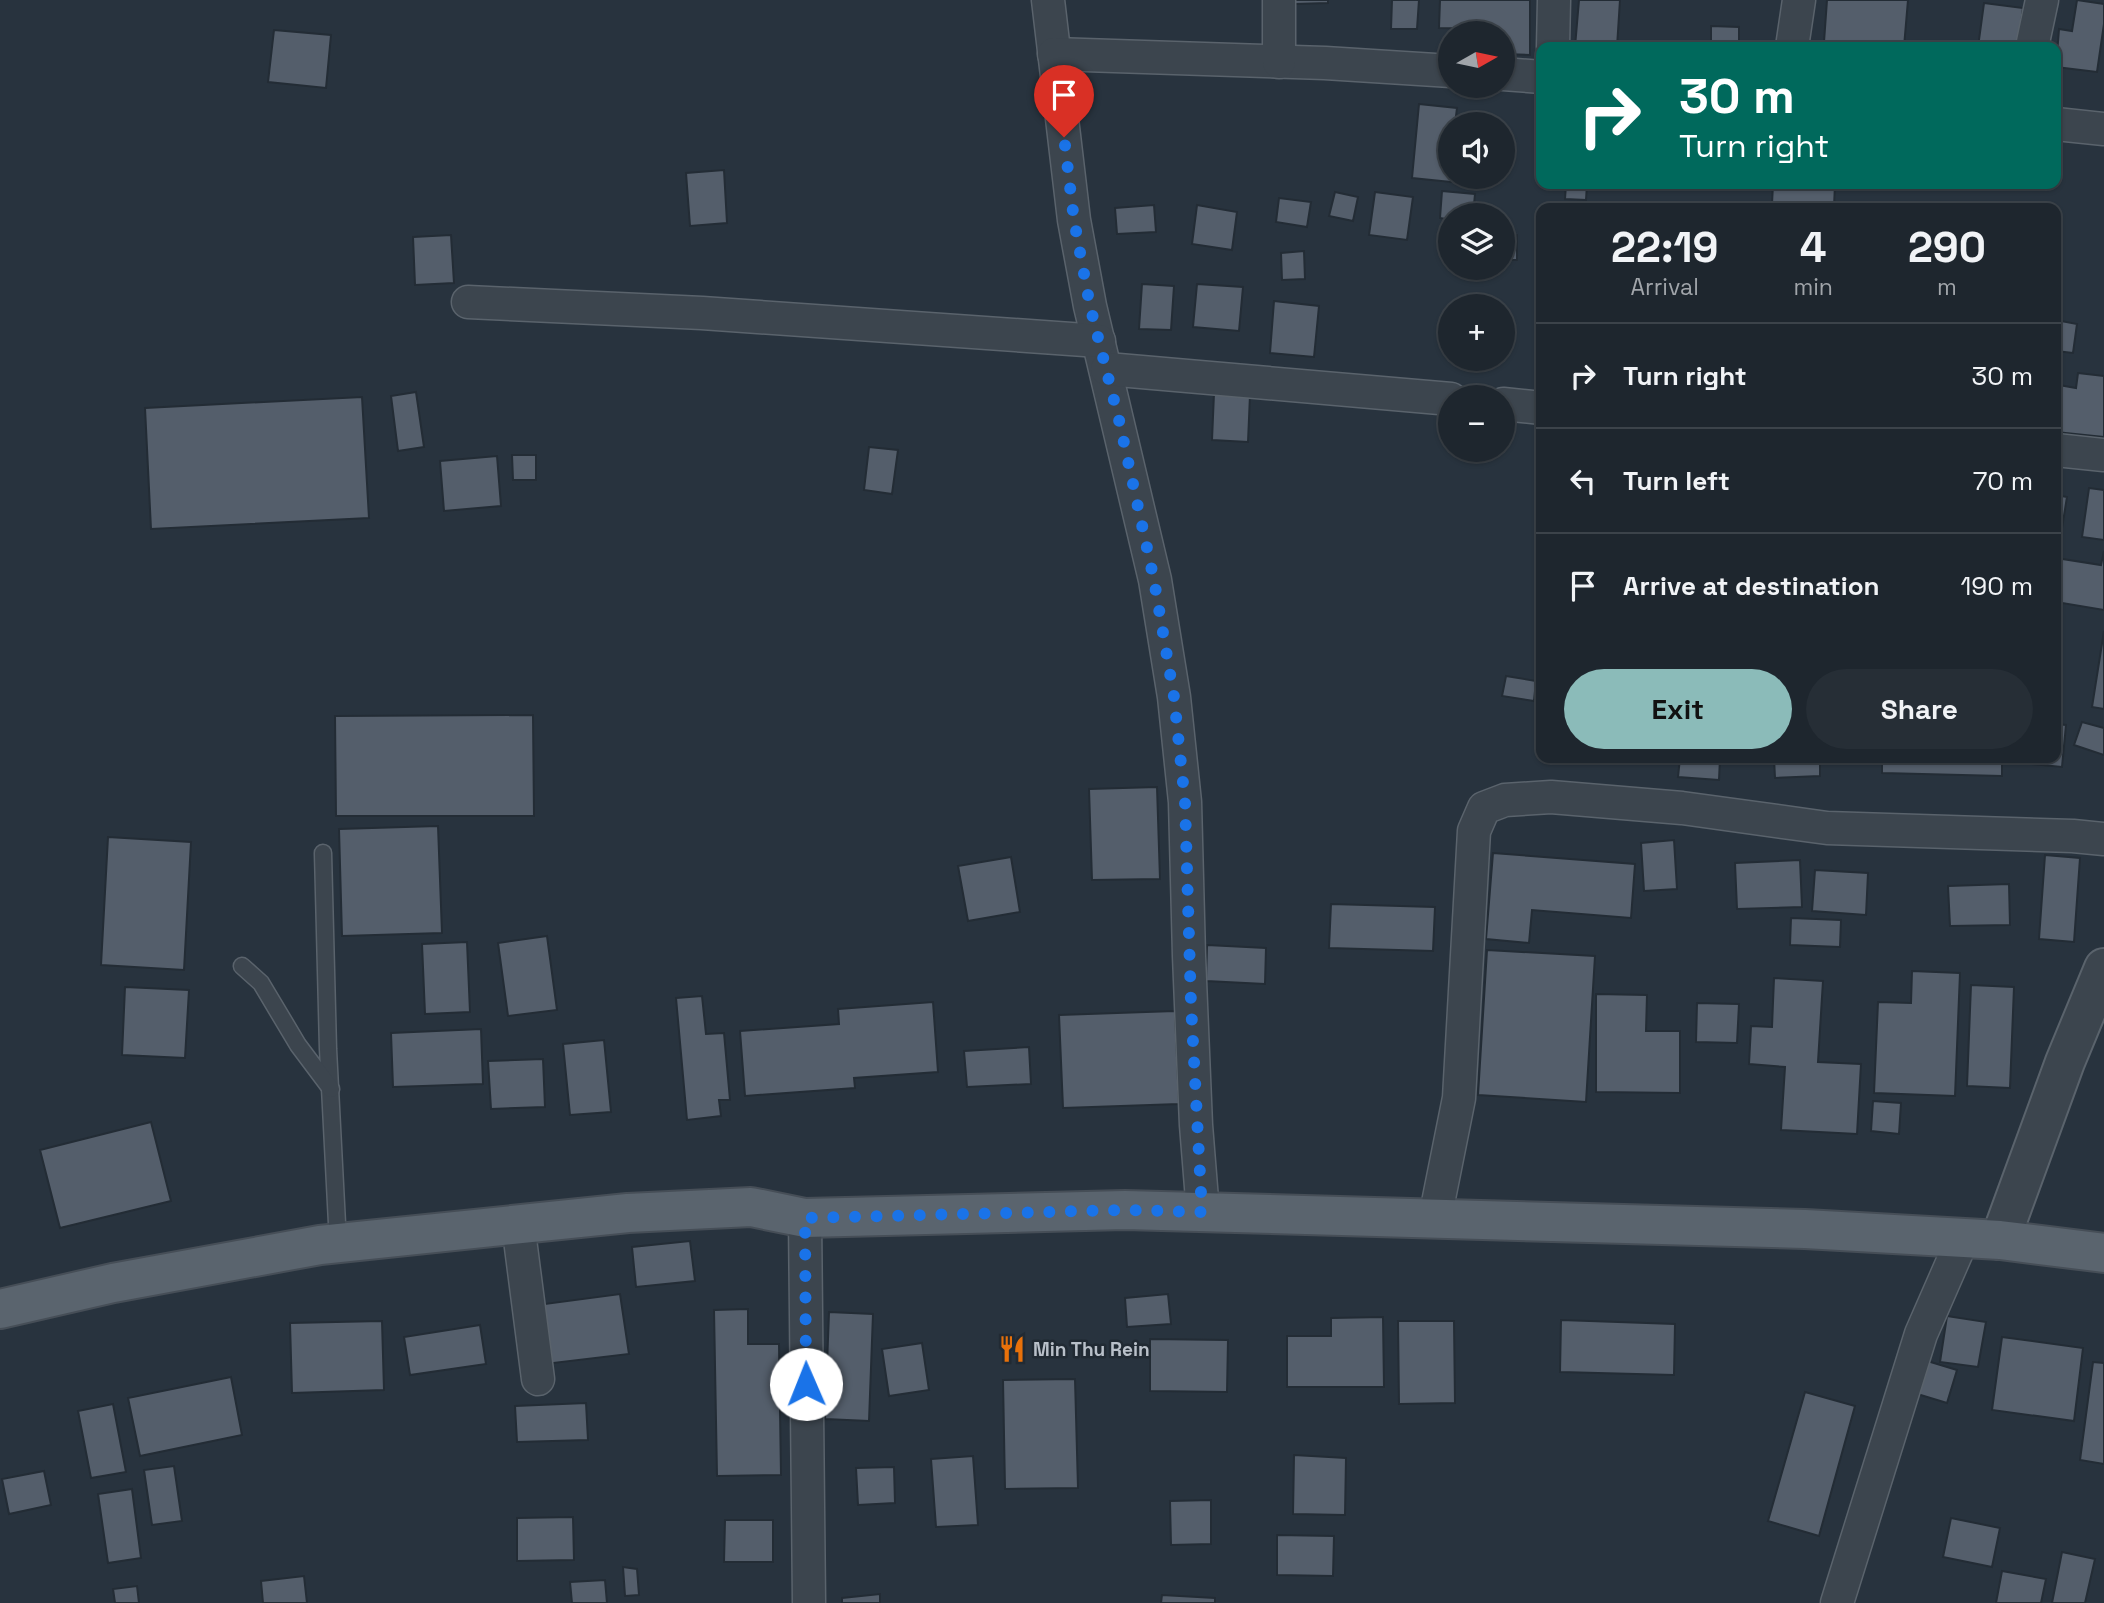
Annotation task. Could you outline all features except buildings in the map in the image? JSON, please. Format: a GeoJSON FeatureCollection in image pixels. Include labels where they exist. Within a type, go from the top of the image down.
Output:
{"type":"FeatureCollection","features":[{"type":"Feature","properties":{"kind":"main road"},"geometry":{"type":"LineString","coordinates":[[0,1309],[113,1283],[338,1243],[628,1213],[751,1207],[805,1218],[1125,1210],[1805,1229],[2000,1240],[2104,1253]]}},
{"type":"Feature","properties":{"kind":"street"},"geometry":{"type":"LineString","coordinates":[[1048,0],[1074,220],[1154,580],[1174,697],[1185,802],[1191,1007],[1202,1212]]}},
{"type":"Feature","properties":{"kind":"street"},"geometry":{"type":"LineString","coordinates":[[1279,0],[1279,62]]}},
{"type":"Feature","properties":{"kind":"street"},"geometry":{"type":"LineString","coordinates":[[1553,42],[1554,0]]}},
{"type":"Feature","properties":{"kind":"street"},"geometry":{"type":"LineString","coordinates":[[1793,42],[1799,0]]}},
{"type":"Feature","properties":{"kind":"street"},"geometry":{"type":"LineString","coordinates":[[2033,42],[2042,0]]}},
{"type":"Feature","properties":{"kind":"street"},"geometry":{"type":"LineString","coordinates":[[1054,54],[1438,70]]}},
{"type":"Feature","properties":{"kind":"street"},"geometry":{"type":"LineString","coordinates":[[1516,75],[1536,77]]}},
{"type":"Feature","properties":{"kind":"street"},"geometry":{"type":"LineString","coordinates":[[2061,125],[2104,129]]}},
{"type":"Feature","properties":{"kind":"street"},"geometry":{"type":"LineString","coordinates":[[468,302],[702,313],[1103,355],[1438,397]]}},
{"type":"Feature","properties":{"kind":"street"},"geometry":{"type":"LineString","coordinates":[[1515,405],[1536,407]]}},
{"type":"Feature","properties":{"kind":"street"},"geometry":{"type":"LineString","coordinates":[[2061,451],[2104,455]]}},
{"type":"Feature","properties":{"kind":"street"},"geometry":{"type":"LineString","coordinates":[[1434,1218],[1459,1098],[1474,831],[1484,808],[1505,800],[1551,797],[1682,808],[1827,828],[2104,839]]}},
{"type":"Feature","properties":{"kind":"street"},"geometry":{"type":"LineString","coordinates":[[2000,1240],[2065,1062],[2104,968]]}},
{"type":"Feature","properties":{"kind":"street"},"geometry":{"type":"LineString","coordinates":[[805,1218],[809,1603]]}},
{"type":"Feature","properties":{"kind":"street"},"geometry":{"type":"LineString","coordinates":[[517,1224],[538,1379]]}},
{"type":"Feature","properties":{"kind":"street"},"geometry":{"type":"LineString","coordinates":[[1837,1603],[1921,1334],[1963,1238]]}},
{"type":"Feature","properties":{"kind":"lane"},"geometry":{"type":"LineString","coordinates":[[323,853],[338,1243]]}},
{"type":"Feature","properties":{"kind":"lane"},"geometry":{"type":"LineString","coordinates":[[242,966],[261,983],[299,1045],[331,1089]]}},
{"type":"Feature","properties":{"kind":"place","name":"Min Thu Rein"},"geometry":{"type":"Point","coordinates":[1012,1349]}},
{"type":"Feature","properties":{"kind":"route"},"geometry":{"type":"LineString","coordinates":[[806,1384],[805,1218],[1125,1210],[1202,1212],[1196,1125],[1185,802],[1174,697],[1154,580],[1119,420],[1090,306],[1074,220],[1064,137]]}}]}
